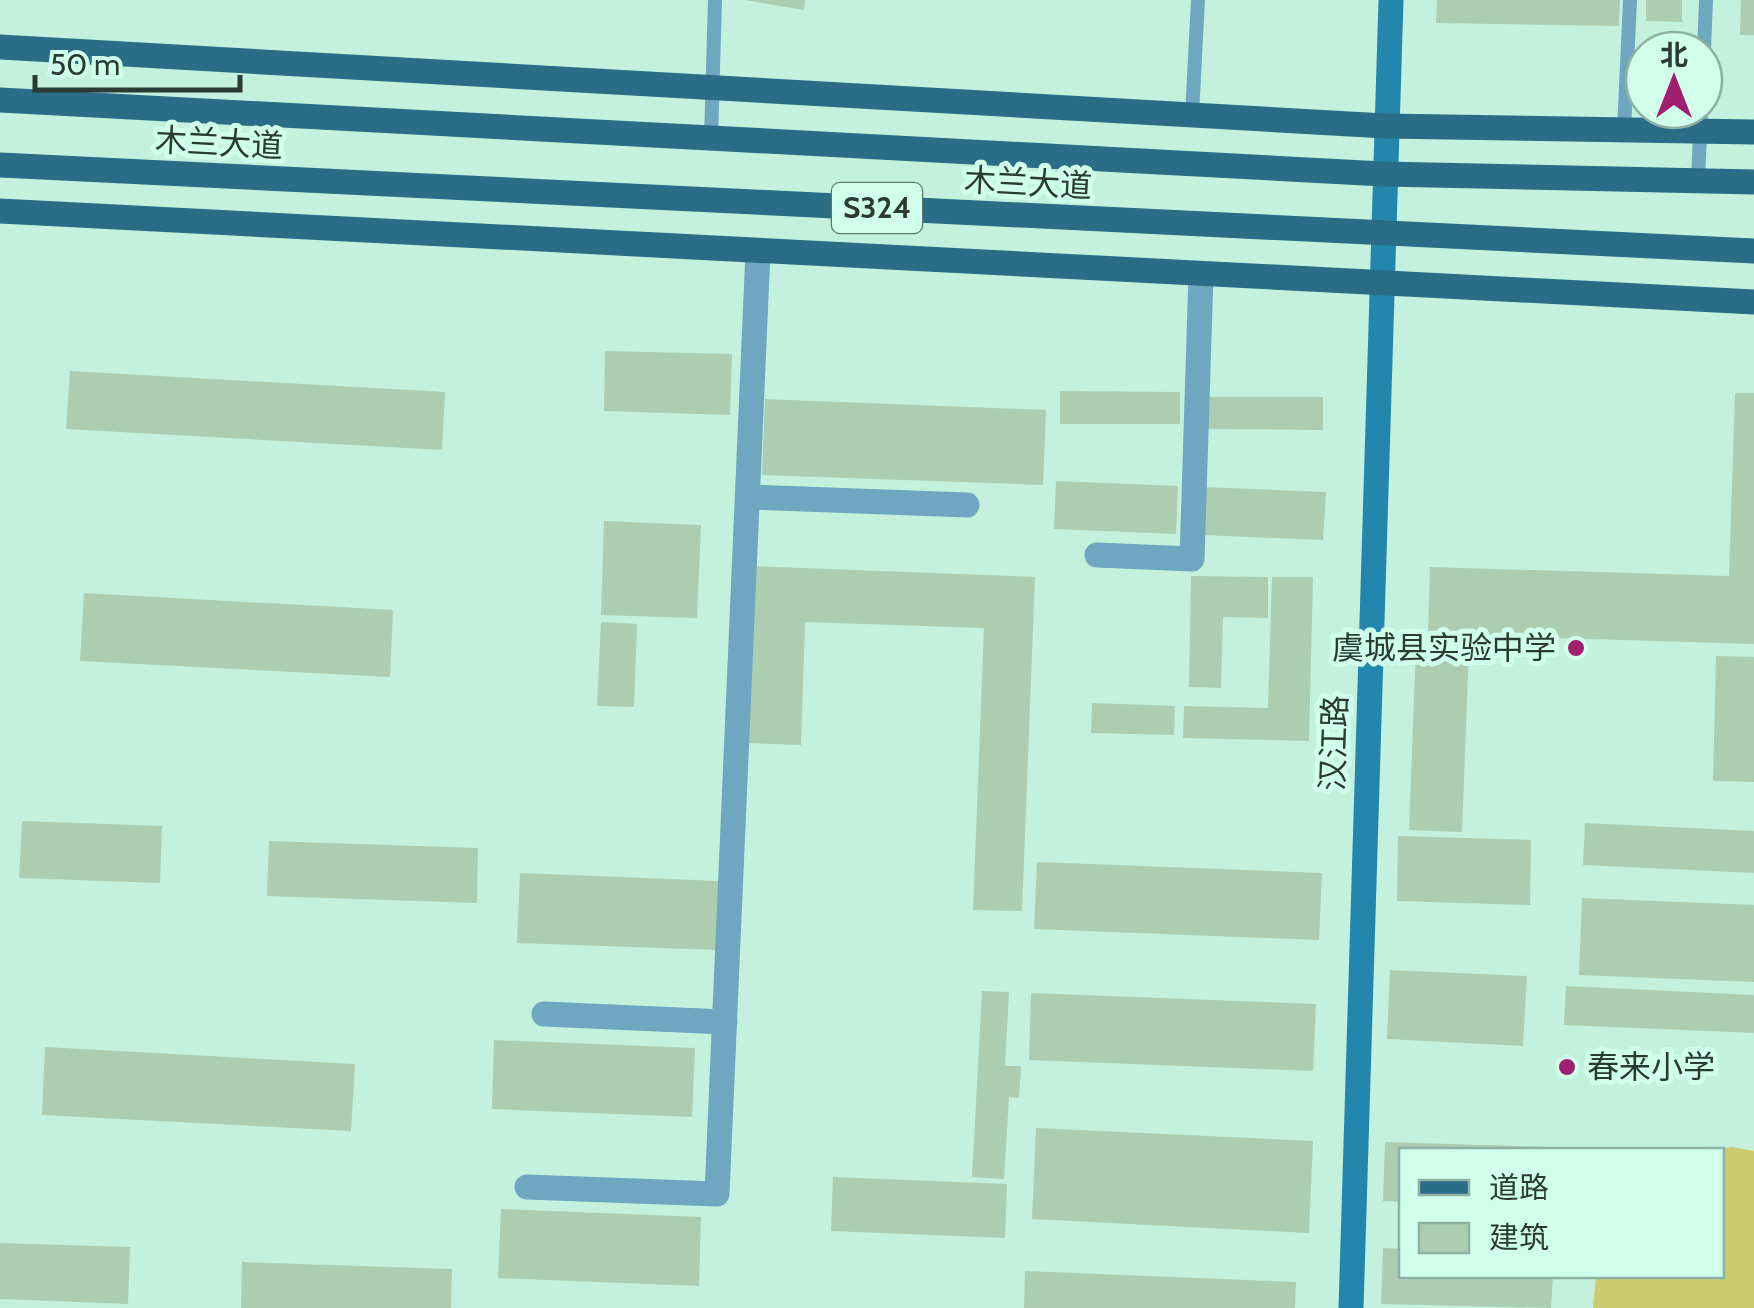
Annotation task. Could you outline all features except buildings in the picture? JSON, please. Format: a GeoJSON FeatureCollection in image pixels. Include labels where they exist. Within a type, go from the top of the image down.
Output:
{"type":"FeatureCollection","features":[{"type":"Feature","properties":{"kind":"main road"},"geometry":{"type":"LineString","coordinates":[[0,47],[1385,126],[1624,130]]}},
{"type":"Feature","properties":{"kind":"main road","name":"木兰大道"},"geometry":{"type":"LineString","coordinates":[[0,100],[1383,174],[1754,182]]}},
{"type":"Feature","properties":{"kind":"main road"},"geometry":{"type":"LineString","coordinates":[[1724,125],[1754,132]]}},
{"type":"Feature","properties":{"kind":"main road","name":"木兰大道"},"geometry":{"type":"LineString","coordinates":[[0,165],[1754,251]]}},
{"type":"Feature","properties":{"kind":"main road"},"geometry":{"type":"LineString","coordinates":[[0,212],[1754,302]]}},
{"type":"Feature","properties":{"kind":"street","name":"汉江路"},"geometry":{"type":"LineString","coordinates":[[1351,1308],[1391,0]]}},
{"type":"Feature","properties":{"kind":"street"},"geometry":{"type":"LineString","coordinates":[[527,1187],[717,1194],[758,251]]}},
{"type":"Feature","properties":{"kind":"street"},"geometry":{"type":"LineString","coordinates":[[1097,555],[1192,559],[1201,275]]}},
{"type":"Feature","properties":{"kind":"street"},"geometry":{"type":"LineString","coordinates":[[748,497],[967,505]]}},
{"type":"Feature","properties":{"kind":"street"},"geometry":{"type":"LineString","coordinates":[[544,1014],[724,1022]]}},
{"type":"Feature","properties":{"kind":"lane"},"geometry":{"type":"LineString","coordinates":[[711,138],[715,0]]}},
{"type":"Feature","properties":{"kind":"lane"},"geometry":{"type":"LineString","coordinates":[[1192,115],[1198,0]]}},
{"type":"Feature","properties":{"kind":"lane"},"geometry":{"type":"LineString","coordinates":[[1629,30],[1630,0]]}},
{"type":"Feature","properties":{"kind":"lane"},"geometry":{"type":"LineString","coordinates":[[1705,30],[1706,0]]}},
{"type":"Feature","properties":{"kind":"lane"},"geometry":{"type":"LineString","coordinates":[[1698,180],[1700,130]]}},
{"type":"Feature","properties":{"kind":"shaded area"},"geometry":{"type":"Polygon","coordinates":[[[1724,1148],[1754,1151],[1754,1308],[1593,1308],[1596,1278],[1724,1278],[1724,1148]]]}},
{"type":"Feature","properties":{"kind":"place","name":"虞城县实验中学"},"geometry":{"type":"Point","coordinates":[1576,648]}},
{"type":"Feature","properties":{"kind":"place","name":"春来小学"},"geometry":{"type":"Point","coordinates":[1567,1067]}}]}
